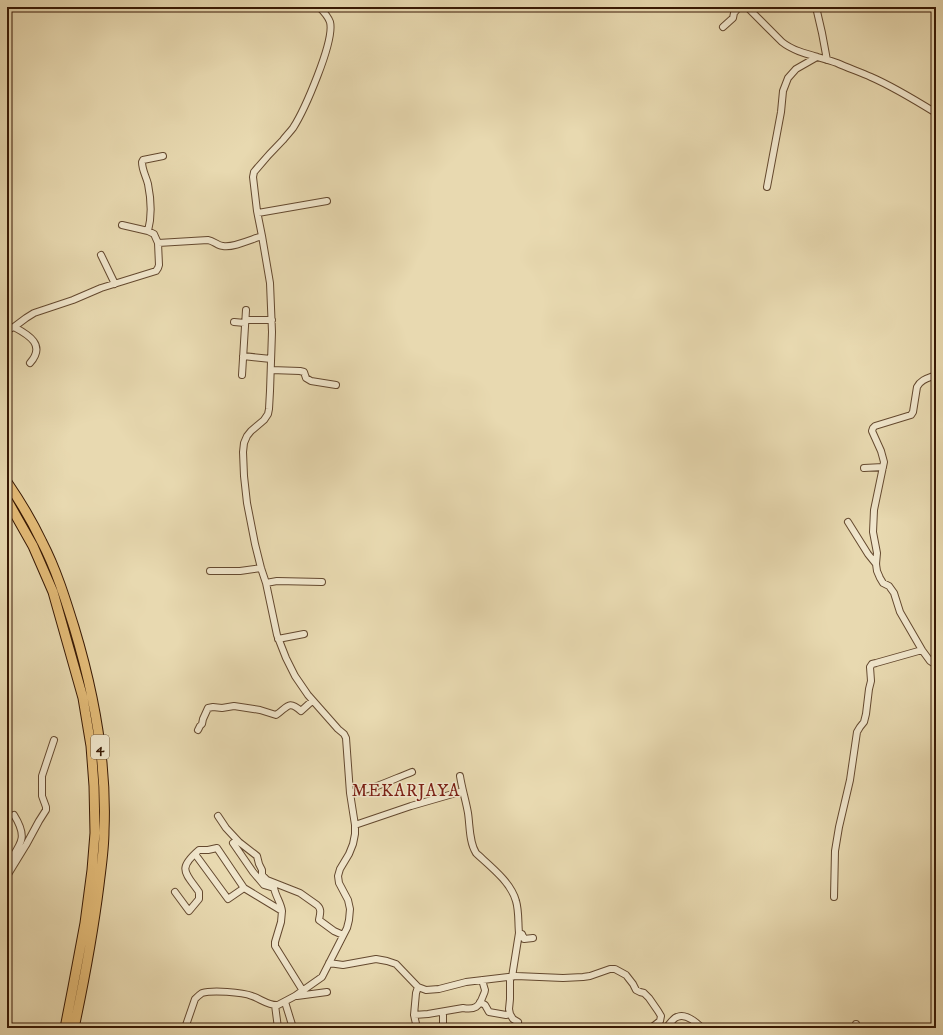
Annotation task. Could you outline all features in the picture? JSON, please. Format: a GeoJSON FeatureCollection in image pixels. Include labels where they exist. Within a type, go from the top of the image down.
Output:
{"type":"FeatureCollection","features":[{"type":"Feature","properties":{"kind":"highway","name":"4"},"geometry":{"type":"LineString","coordinates":[[7,482],[42,542],[62,588],[92,695],[100,743],[104,784],[104,832],[102,855],[94,923],[74,1028]]}},
{"type":"Feature","properties":{"kind":"highway","name":"4"},"geometry":{"type":"LineString","coordinates":[[7,500],[33,546],[53,592],[83,698],[91,746],[95,833],[92,870],[85,923],[65,1028]]}},
{"type":"Feature","properties":{"kind":"street"},"geometry":{"type":"LineString","coordinates":[[186,1028],[195,999],[202,993],[218,992],[245,994],[254,996],[271,1005],[275,1005],[285,1002],[303,991],[322,977],[347,928],[349,920],[350,909],[348,900],[339,883],[338,876],[340,869],[349,854],[355,834],[346,738],[344,734],[312,701],[295,676],[278,638],[266,583],[255,544],[247,503],[243,452],[244,443],[247,436],[264,420],[268,414],[271,370],[272,320],[270,283],[253,176],[254,172],[292,129],[307,102],[328,42],[330,27],[329,21],[319,7]]}},
{"type":"Feature","properties":{"kind":"street"},"geometry":{"type":"LineString","coordinates":[[723,27],[733,18],[734,13],[739,7]]}},
{"type":"Feature","properties":{"kind":"street"},"geometry":{"type":"LineString","coordinates":[[747,7],[787,46],[871,77],[936,113]]}},
{"type":"Feature","properties":{"kind":"street"},"geometry":{"type":"LineString","coordinates":[[816,7],[827,60]]}},
{"type":"Feature","properties":{"kind":"street"},"geometry":{"type":"LineString","coordinates":[[768,187],[781,112],[783,91],[788,78],[796,69],[817,57]]}},
{"type":"Feature","properties":{"kind":"street"},"geometry":{"type":"LineString","coordinates":[[148,231],[151,207],[148,182],[142,167],[142,162],[143,160],[163,156]]}},
{"type":"Feature","properties":{"kind":"street"},"geometry":{"type":"LineString","coordinates":[[258,214],[327,201]]}},
{"type":"Feature","properties":{"kind":"street"},"geometry":{"type":"LineString","coordinates":[[7,330],[34,313],[156,271],[159,265],[158,243],[154,234],[148,231],[122,225]]}},
{"type":"Feature","properties":{"kind":"street"},"geometry":{"type":"LineString","coordinates":[[158,243],[208,240],[222,246],[229,246],[262,236]]}},
{"type":"Feature","properties":{"kind":"street"},"geometry":{"type":"LineString","coordinates":[[101,255],[115,284]]}},
{"type":"Feature","properties":{"kind":"street"},"geometry":{"type":"LineString","coordinates":[[242,375],[246,310]]}},
{"type":"Feature","properties":{"kind":"street"},"geometry":{"type":"LineString","coordinates":[[234,322],[272,320]]}},
{"type":"Feature","properties":{"kind":"street"},"geometry":{"type":"LineString","coordinates":[[14,326],[34,340],[36,352],[30,363]]}},
{"type":"Feature","properties":{"kind":"street"},"geometry":{"type":"LineString","coordinates":[[243,356],[271,359]]}},
{"type":"Feature","properties":{"kind":"street"},"geometry":{"type":"LineString","coordinates":[[271,370],[300,371],[304,372],[306,378],[311,381],[336,385]]}},
{"type":"Feature","properties":{"kind":"street"},"geometry":{"type":"LineString","coordinates":[[936,375],[922,380],[919,383],[913,412],[911,415],[875,426],[873,428],[873,433],[884,462],[874,510],[873,532],[877,553],[877,571],[883,582],[889,586],[894,593],[900,612],[922,650],[930,661],[936,665]]}},
{"type":"Feature","properties":{"kind":"street"},"geometry":{"type":"LineString","coordinates":[[864,468],[883,467]]}},
{"type":"Feature","properties":{"kind":"street"},"geometry":{"type":"LineString","coordinates":[[848,522],[876,564]]}},
{"type":"Feature","properties":{"kind":"street"},"geometry":{"type":"LineString","coordinates":[[210,571],[261,568]]}},
{"type":"Feature","properties":{"kind":"street"},"geometry":{"type":"LineString","coordinates":[[266,583],[277,581],[322,582]]}},
{"type":"Feature","properties":{"kind":"street"},"geometry":{"type":"LineString","coordinates":[[278,638],[304,634]]}},
{"type":"Feature","properties":{"kind":"street"},"geometry":{"type":"LineString","coordinates":[[834,897],[836,851],[839,827],[850,780],[857,732],[864,722],[866,714],[871,681],[870,667],[876,662],[922,650]]}},
{"type":"Feature","properties":{"kind":"street"},"geometry":{"type":"LineString","coordinates":[[198,730],[208,708],[234,706],[260,710],[276,715],[289,705],[296,706],[301,711],[312,701]]}},
{"type":"Feature","properties":{"kind":"street"},"geometry":{"type":"LineString","coordinates":[[7,876],[46,810],[42,796],[42,776],[54,740]]}},
{"type":"Feature","properties":{"kind":"street"},"geometry":{"type":"LineString","coordinates":[[350,793],[380,785],[412,772]]}},
{"type":"Feature","properties":{"kind":"street"},"geometry":{"type":"LineString","coordinates":[[460,776],[474,849],[476,853],[508,885],[516,902],[519,933],[511,977],[509,1009],[513,1019],[518,1022]]}},
{"type":"Feature","properties":{"kind":"street"},"geometry":{"type":"LineString","coordinates":[[355,825],[411,806],[463,791]]}},
{"type":"Feature","properties":{"kind":"street"},"geometry":{"type":"LineString","coordinates":[[7,865],[9,858],[20,843],[22,833],[19,823],[14,815]]}},
{"type":"Feature","properties":{"kind":"street"},"geometry":{"type":"LineString","coordinates":[[218,816],[238,842],[257,856],[264,878],[300,893],[319,906],[321,912],[319,920],[343,936]]}},
{"type":"Feature","properties":{"kind":"street"},"geometry":{"type":"LineString","coordinates":[[233,843],[264,885],[274,888],[282,911],[282,922],[274,942],[275,946],[303,991]]}},
{"type":"Feature","properties":{"kind":"street"},"geometry":{"type":"LineString","coordinates":[[175,892],[190,910],[199,899],[199,892],[186,873],[185,868],[189,859],[199,850],[217,848],[244,888],[282,911]]}},
{"type":"Feature","properties":{"kind":"street"},"geometry":{"type":"LineString","coordinates":[[195,854],[228,899],[244,888]]}},
{"type":"Feature","properties":{"kind":"street"},"geometry":{"type":"LineString","coordinates":[[519,933],[522,934],[524,939],[534,938]]}},
{"type":"Feature","properties":{"kind":"street"},"geometry":{"type":"LineString","coordinates":[[329,963],[343,965],[376,959],[387,961],[396,964],[418,987],[426,990],[439,989],[466,982],[511,977],[583,977],[614,969],[626,975],[636,990],[644,993],[658,1011],[661,1016],[660,1021],[651,1028]]}},
{"type":"Feature","properties":{"kind":"street"},"geometry":{"type":"LineString","coordinates":[[414,1015],[463,1008],[469,1009],[478,1006],[485,991],[482,980]]}},
{"type":"Feature","properties":{"kind":"street"},"geometry":{"type":"LineString","coordinates":[[417,1028],[414,1015],[418,987]]}},
{"type":"Feature","properties":{"kind":"street"},"geometry":{"type":"LineString","coordinates":[[295,996],[327,992]]}},
{"type":"Feature","properties":{"kind":"street"},"geometry":{"type":"LineString","coordinates":[[285,1002],[292,1028]]}},
{"type":"Feature","properties":{"kind":"street"},"geometry":{"type":"LineString","coordinates":[[480,1002],[485,1005],[489,1012],[506,1015],[510,1014]]}},
{"type":"Feature","properties":{"kind":"street"},"geometry":{"type":"LineString","coordinates":[[275,1005],[278,1028]]}},
{"type":"Feature","properties":{"kind":"street"},"geometry":{"type":"LineString","coordinates":[[443,1012],[443,1028]]}},
{"type":"Feature","properties":{"kind":"street"},"geometry":{"type":"LineString","coordinates":[[666,1028],[676,1017],[682,1016],[687,1017],[702,1028]]}},
{"type":"Feature","properties":{"kind":"district","name":"MEKARJAYA"},"geometry":{"type":"Point","coordinates":[406,790]}}]}
